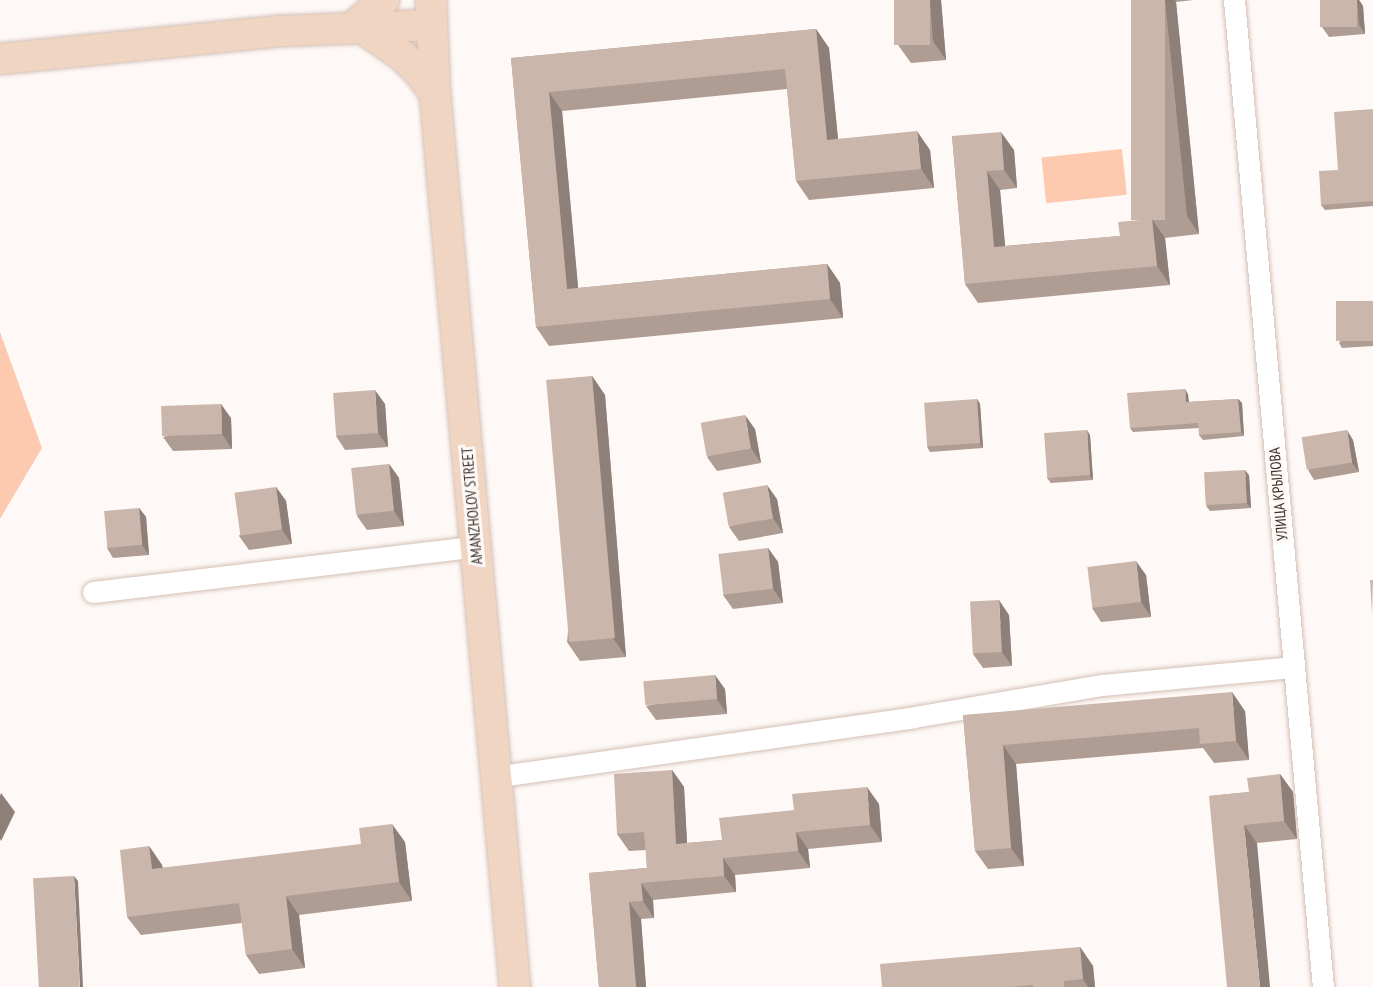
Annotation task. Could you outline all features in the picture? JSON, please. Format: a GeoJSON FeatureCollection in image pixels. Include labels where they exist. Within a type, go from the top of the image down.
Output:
{"type":"FeatureCollection","features":[{"type":"Feature","properties":{"kind":"main road"},"geometry":{"type":"LineString","coordinates":[[357,27],[384,0]]}},
{"type":"Feature","properties":{"kind":"main road"},"geometry":{"type":"LineString","coordinates":[[0,59],[271,32],[357,27],[431,12]]}},
{"type":"Feature","properties":{"kind":"main road","name":"AMANZHOLOV STREET"},"geometry":{"type":"LineString","coordinates":[[431,12],[435,94],[476,546],[494,777],[515,987]]}},
{"type":"Feature","properties":{"kind":"main road"},"geometry":{"type":"LineString","coordinates":[[357,27],[403,56],[420,73],[435,94]]}},
{"type":"Feature","properties":{"kind":"street","name":"УЛИЦА КРЫЛОВА"},"geometry":{"type":"LineString","coordinates":[[1234,0],[1323,987]]}},
{"type":"Feature","properties":{"kind":"street"},"geometry":{"type":"LineString","coordinates":[[93,592],[476,546]]}},
{"type":"Feature","properties":{"kind":"street"},"geometry":{"type":"LineString","coordinates":[[494,777],[914,717],[1102,685],[1294,667]]}},
{"type":"Feature","properties":{"kind":"shaded area"},"geometry":{"type":"Polygon","coordinates":[[[1122,149],[1127,195],[1046,203],[1041,157],[1122,149]]]}},
{"type":"Feature","properties":{"kind":"shaded area"},"geometry":{"type":"Polygon","coordinates":[[[0,332],[42,448],[0,519],[0,332]]]}},
{"type":"Feature","properties":{"kind":"building"},"geometry":{"type":"Polygon","coordinates":[[[894,0],[930,0],[930,45],[894,45],[894,0]]]}},
{"type":"Feature","properties":{"kind":"building"},"geometry":{"type":"Polygon","coordinates":[[[1131,0],[1165,0],[1165,220],[1131,220],[1131,0]]]}},
{"type":"Feature","properties":{"kind":"building"},"geometry":{"type":"Polygon","coordinates":[[[1320,0],[1357,0],[1357,27],[1320,27],[1320,0]]]}},
{"type":"Feature","properties":{"kind":"building"},"geometry":{"type":"Polygon","coordinates":[[[816,29],[827,140],[917,131],[921,169],[796,181],[785,69],[549,92],[567,289],[827,264],[830,299],[536,327],[511,58],[816,29]]]}},
{"type":"Feature","properties":{"kind":"building"},"geometry":{"type":"Polygon","coordinates":[[[1373,109],[1373,201],[1321,205],[1319,171],[1338,170],[1334,112],[1373,109]]]}},
{"type":"Feature","properties":{"kind":"building"},"geometry":{"type":"Polygon","coordinates":[[[1001,132],[1004,170],[987,171],[994,247],[1120,236],[1118,222],[1152,219],[1157,266],[965,284],[952,136],[1001,132]]]}},
{"type":"Feature","properties":{"kind":"building"},"geometry":{"type":"Polygon","coordinates":[[[1336,301],[1373,301],[1373,341],[1336,341],[1336,301]]]}},
{"type":"Feature","properties":{"kind":"building"},"geometry":{"type":"Polygon","coordinates":[[[592,376],[615,638],[569,642],[546,380],[592,376]]]}},
{"type":"Feature","properties":{"kind":"building"},"geometry":{"type":"Polygon","coordinates":[[[1185,389],[1186,402],[1238,399],[1241,432],[1199,435],[1198,423],[1130,428],[1127,393],[1185,389]]]}},
{"type":"Feature","properties":{"kind":"building"},"geometry":{"type":"Polygon","coordinates":[[[375,390],[378,433],[336,436],[333,393],[375,390]]]}},
{"type":"Feature","properties":{"kind":"building"},"geometry":{"type":"Polygon","coordinates":[[[977,399],[980,443],[927,447],[924,403],[977,399]]]}},
{"type":"Feature","properties":{"kind":"building"},"geometry":{"type":"Polygon","coordinates":[[[221,404],[222,434],[162,436],[161,406],[221,404]]]}},
{"type":"Feature","properties":{"kind":"building"},"geometry":{"type":"Polygon","coordinates":[[[745,415],[751,448],[707,456],[701,423],[745,415]]]}},
{"type":"Feature","properties":{"kind":"building"},"geometry":{"type":"Polygon","coordinates":[[[1087,430],[1090,475],[1047,478],[1044,433],[1087,430]]]}},
{"type":"Feature","properties":{"kind":"building"},"geometry":{"type":"Polygon","coordinates":[[[1347,430],[1352,463],[1307,470],[1302,437],[1347,430]]]}},
{"type":"Feature","properties":{"kind":"building"},"geometry":{"type":"Polygon","coordinates":[[[389,464],[394,511],[356,515],[351,468],[389,464]]]}},
{"type":"Feature","properties":{"kind":"building"},"geometry":{"type":"Polygon","coordinates":[[[1245,470],[1247,503],[1206,505],[1204,472],[1245,470]]]}},
{"type":"Feature","properties":{"kind":"building"},"geometry":{"type":"Polygon","coordinates":[[[767,485],[773,518],[729,526],[723,493],[767,485]]]}},
{"type":"Feature","properties":{"kind":"building"},"geometry":{"type":"Polygon","coordinates":[[[276,487],[282,530],[240,535],[234,493],[276,487]]]}},
{"type":"Feature","properties":{"kind":"building"},"geometry":{"type":"Polygon","coordinates":[[[139,508],[142,545],[107,548],[104,511],[139,508]]]}},
{"type":"Feature","properties":{"kind":"building"},"geometry":{"type":"Polygon","coordinates":[[[768,548],[773,589],[723,595],[718,554],[768,548]]]}},
{"type":"Feature","properties":{"kind":"building"},"geometry":{"type":"Polygon","coordinates":[[[1136,561],[1141,602],[1092,608],[1087,567],[1136,561]]]}},
{"type":"Feature","properties":{"kind":"building"},"geometry":{"type":"Polygon","coordinates":[[[1370,580],[1373,580],[1372,614],[1370,580]]]}},
{"type":"Feature","properties":{"kind":"building"},"geometry":{"type":"Polygon","coordinates":[[[999,600],[1002,652],[973,653],[970,602],[999,600]]]}},
{"type":"Feature","properties":{"kind":"building"},"geometry":{"type":"Polygon","coordinates":[[[715,675],[717,699],[645,705],[643,681],[715,675]]]}},
{"type":"Feature","properties":{"kind":"building"},"geometry":{"type":"Polygon","coordinates":[[[1232,692],[1236,741],[1200,744],[1199,728],[1003,745],[1011,848],[975,851],[963,715],[1232,692]]]}},
{"type":"Feature","properties":{"kind":"building"},"geometry":{"type":"Polygon","coordinates":[[[672,770],[676,844],[722,840],[719,818],[794,810],[792,794],[867,787],[870,825],[796,832],[798,851],[723,858],[724,876],[641,883],[643,901],[629,902],[636,987],[599,987],[589,873],[647,868],[644,832],[617,834],[614,774],[672,770]]]}},
{"type":"Feature","properties":{"kind":"building"},"geometry":{"type":"Polygon","coordinates":[[[1280,774],[1284,821],[1244,825],[1260,987],[1227,987],[1209,796],[1249,792],[1247,778],[1280,774]]]}},
{"type":"Feature","properties":{"kind":"building"},"geometry":{"type":"Polygon","coordinates":[[[392,824],[399,882],[286,896],[292,949],[246,955],[239,903],[127,917],[120,850],[149,846],[152,869],[361,844],[359,828],[392,824]]]}},
{"type":"Feature","properties":{"kind":"building"},"geometry":{"type":"Polygon","coordinates":[[[74,876],[80,987],[39,987],[33,878],[74,876]]]}},
{"type":"Feature","properties":{"kind":"building"},"geometry":{"type":"Polygon","coordinates":[[[1080,947],[1083,979],[1064,981],[1064,987],[1033,987],[1033,985],[882,987],[880,964],[1080,947]]]}}]}
